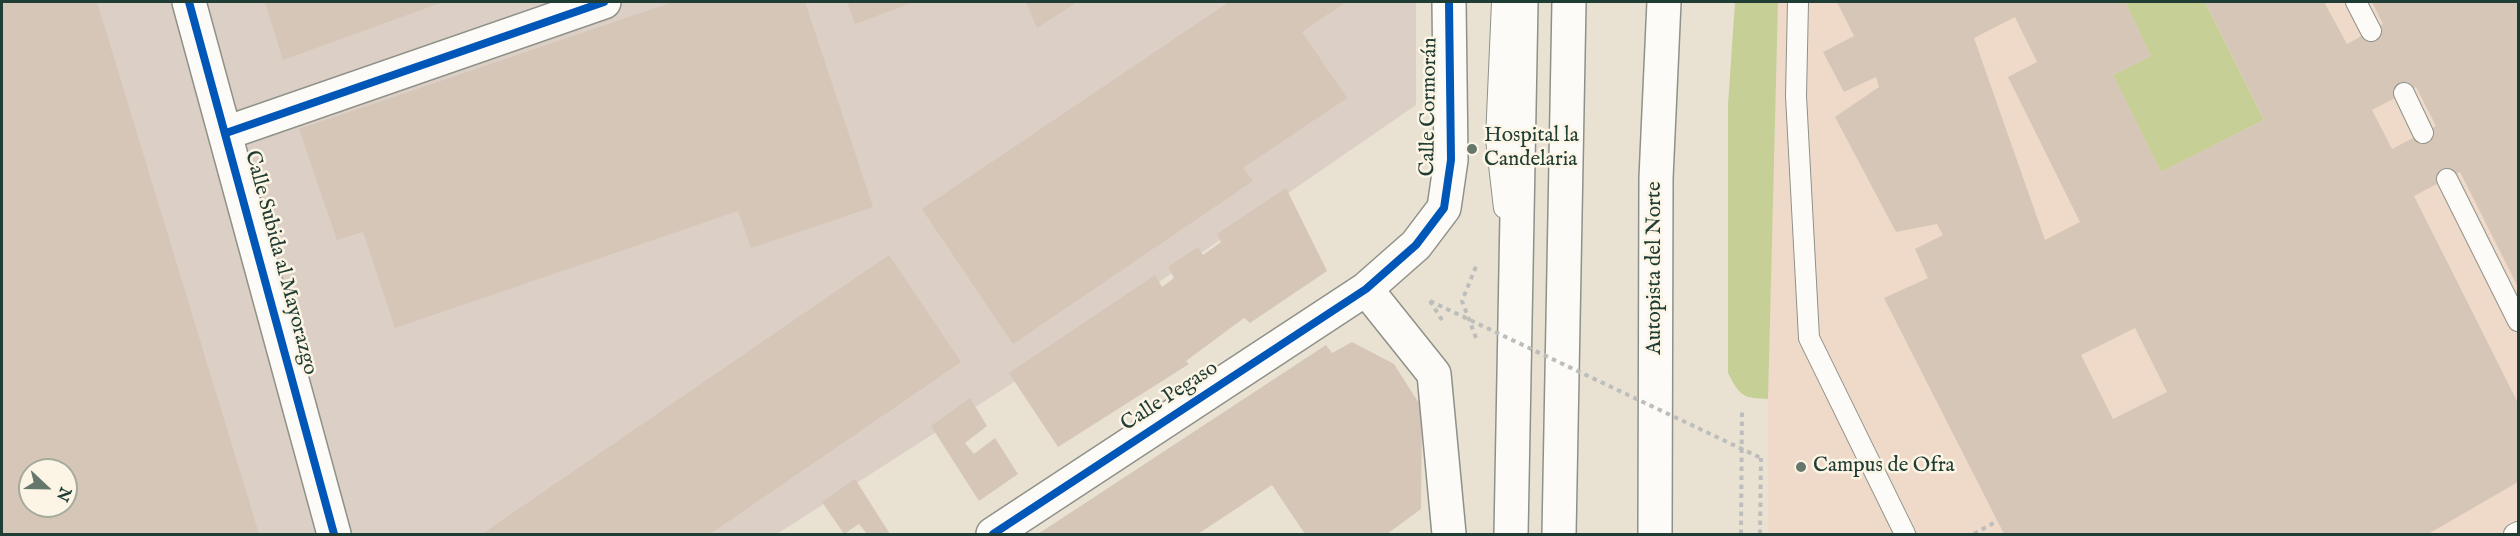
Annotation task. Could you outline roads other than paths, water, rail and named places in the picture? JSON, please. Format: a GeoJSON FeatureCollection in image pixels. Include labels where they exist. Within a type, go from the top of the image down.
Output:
{"type":"FeatureCollection","features":[{"type":"Feature","properties":{"kind":"main road","name":"Calle Subida al Mayorazgo"},"geometry":{"type":"LineString","coordinates":[[189,2],[334,534]]}},
{"type":"Feature","properties":{"kind":"main road"},"geometry":{"type":"LineString","coordinates":[[226,132],[604,2]]}},
{"type":"Feature","properties":{"kind":"main road","name":"Calle Cormorán"},"geometry":{"type":"LineString","coordinates":[[1366,289],[1416,245],[1444,208],[1451,160],[1449,2]]}},
{"type":"Feature","properties":{"kind":"main road"},"geometry":{"type":"LineString","coordinates":[[1511,534],[1521,2]]}},
{"type":"Feature","properties":{"kind":"main road"},"geometry":{"type":"LineString","coordinates":[[1559,534],[1569,2]]}},
{"type":"Feature","properties":{"kind":"main road","name":"Autopista del Norte"},"geometry":{"type":"LineString","coordinates":[[1655,534],[1656,178],[1664,2]]}},
{"type":"Feature","properties":{"kind":"main road"},"geometry":{"type":"LineString","coordinates":[[1366,289],[1434,374],[1449,534]]}},
{"type":"Feature","properties":{"kind":"main road","name":"Calle Pegaso"},"geometry":{"type":"LineString","coordinates":[[993,534],[1366,289]]}},
{"type":"Feature","properties":{"kind":"lane"},"geometry":{"type":"LineString","coordinates":[[1502,2],[1496,139],[1514,293]]}},
{"type":"Feature","properties":{"kind":"lane"},"geometry":{"type":"LineString","coordinates":[[1798,2],[1796,96],[1809,338],[1905,534]]}},
{"type":"Feature","properties":{"kind":"lane"},"geometry":{"type":"LineString","coordinates":[[2356,2],[2371,31]]}},
{"type":"Feature","properties":{"kind":"lane"},"geometry":{"type":"LineString","coordinates":[[2404,93],[2423,133]]}},
{"type":"Feature","properties":{"kind":"lane"},"geometry":{"type":"LineString","coordinates":[[2447,179],[2518,321]]}},
{"type":"Feature","properties":{"kind":"place","name":"Hospital la Candelaria"},"geometry":{"type":"Point","coordinates":[1472,149]}},
{"type":"Feature","properties":{"kind":"place","name":"Campus de Ofra"},"geometry":{"type":"Point","coordinates":[1801,467]}}]}
